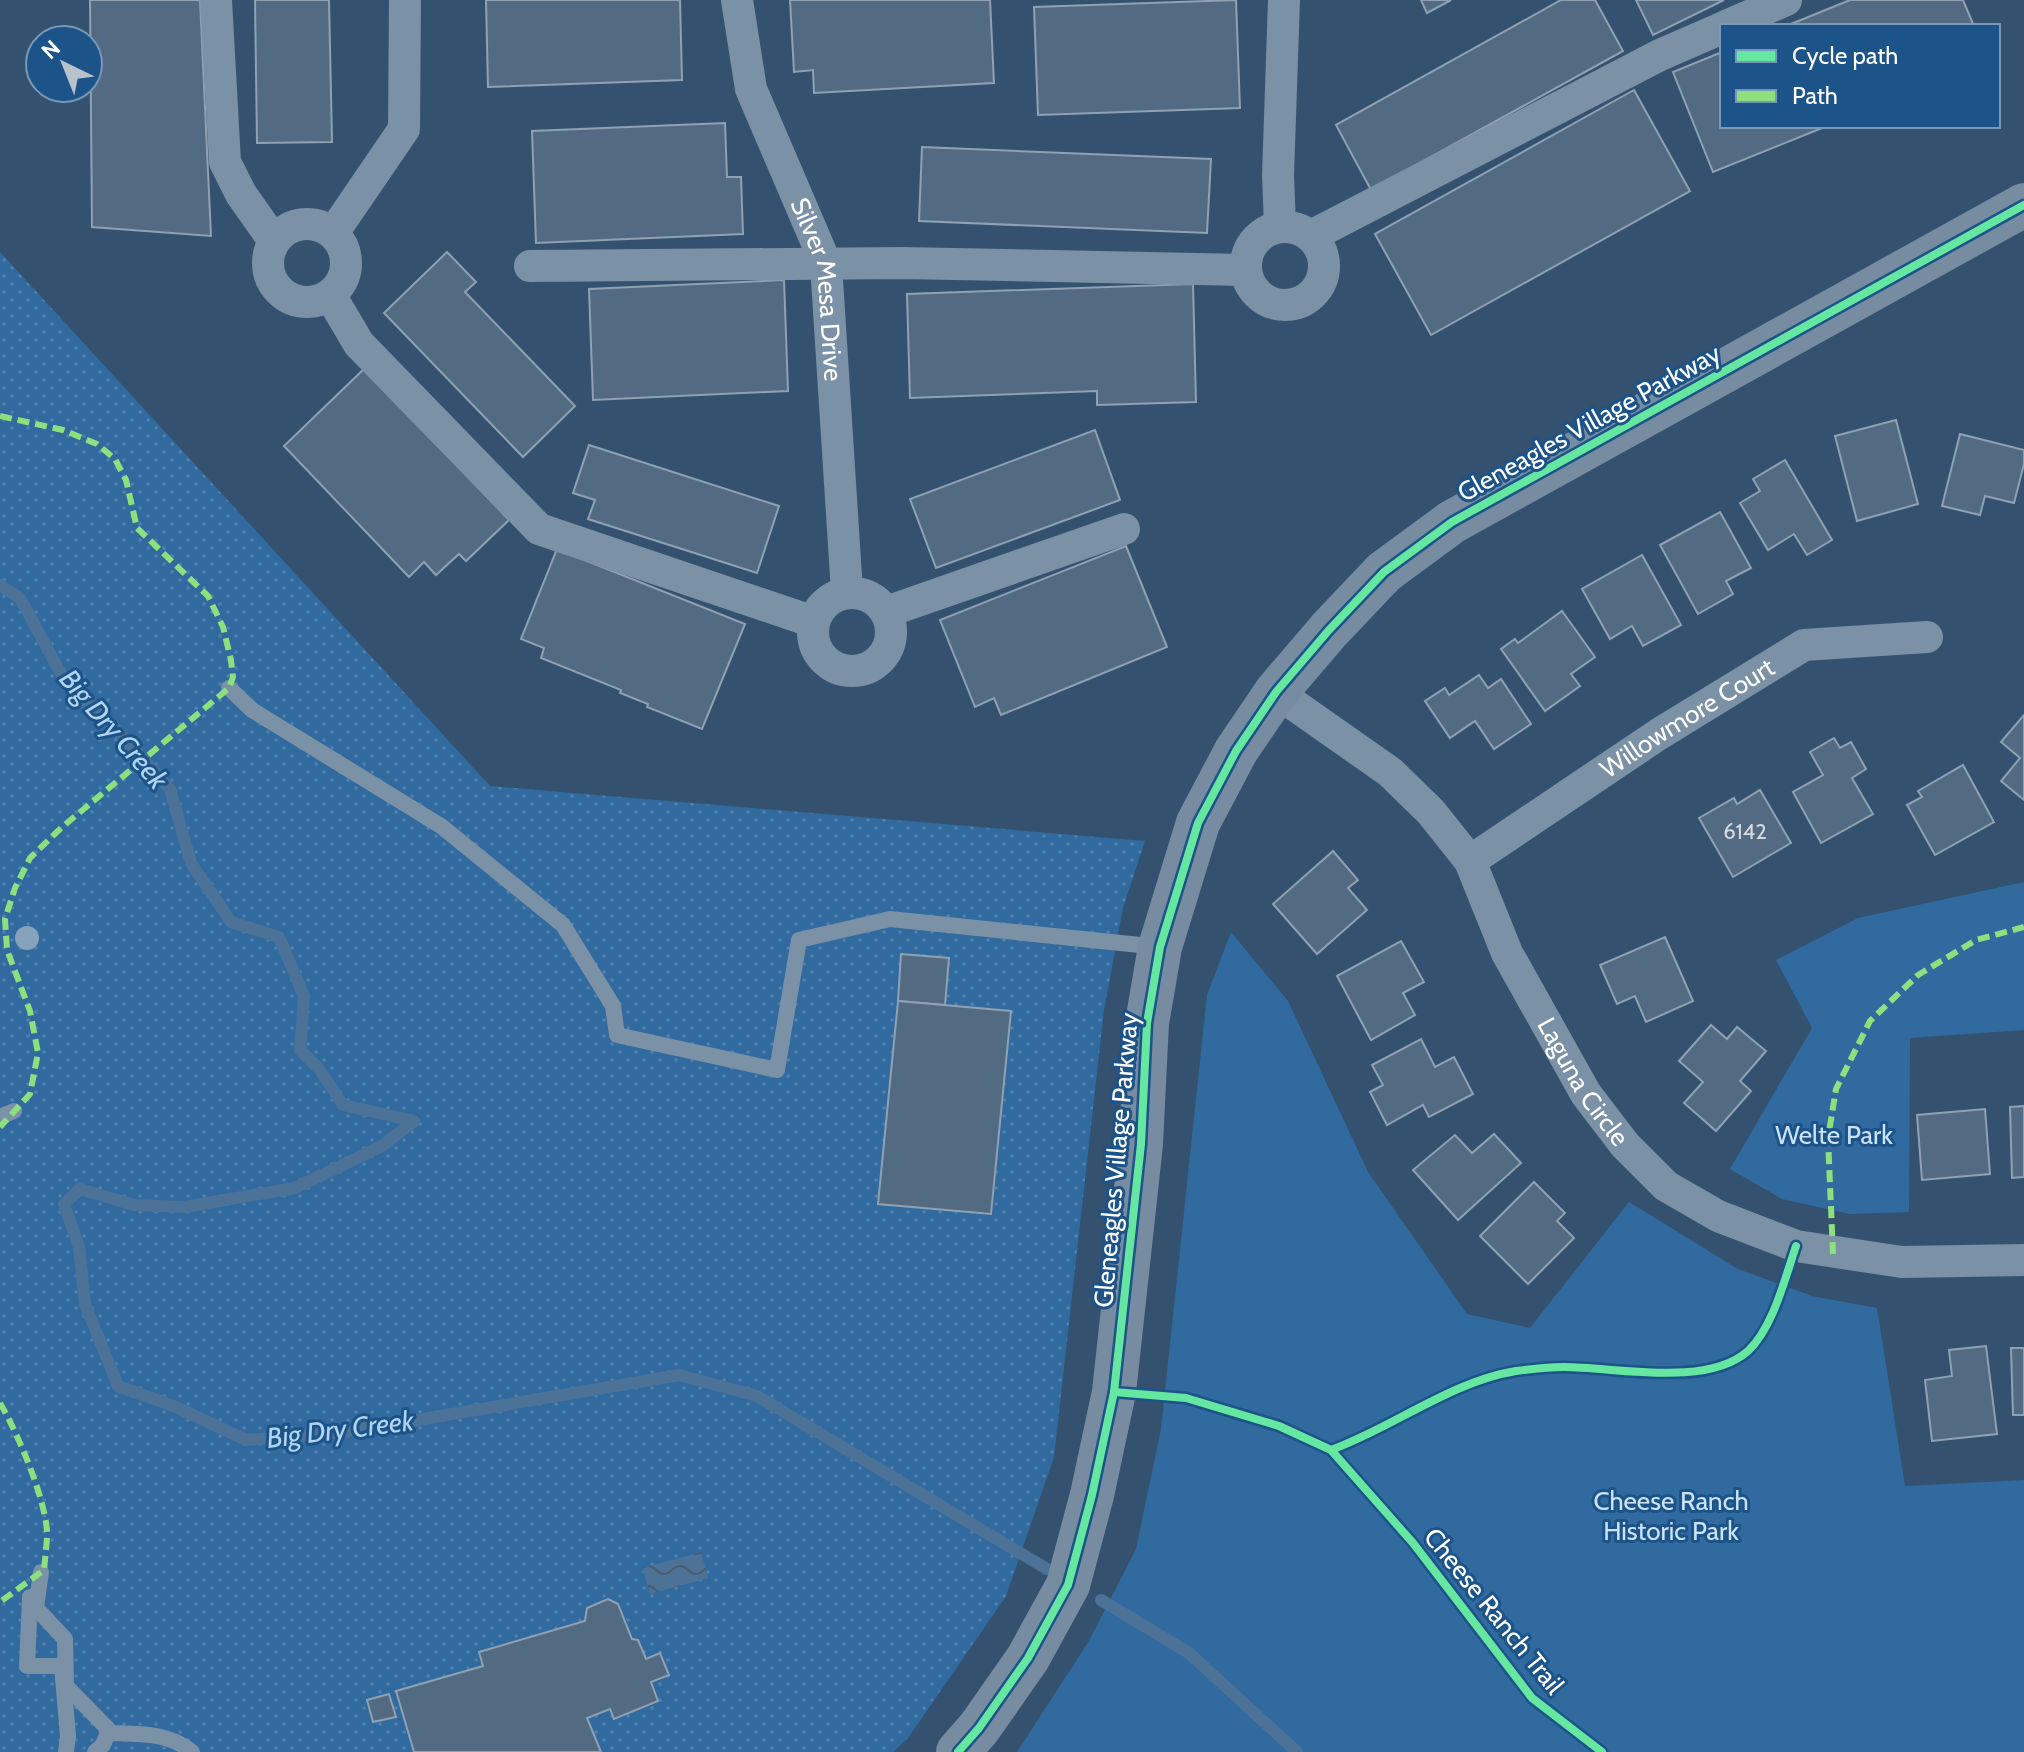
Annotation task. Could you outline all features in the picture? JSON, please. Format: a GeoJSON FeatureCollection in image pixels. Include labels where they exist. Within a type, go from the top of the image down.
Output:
{"type":"FeatureCollection","features":[{"type":"Feature","properties":{"kind":"street"},"geometry":{"type":"LineString","coordinates":[[216,0],[225,162],[241,194],[274,241]]}},
{"type":"Feature","properties":{"kind":"street"},"geometry":{"type":"LineString","coordinates":[[333,233],[404,129],[405,0]]}},
{"type":"Feature","properties":{"kind":"street","name":"Silver Mesa Drive"},"geometry":{"type":"LineString","coordinates":[[737,0],[751,89],[826,264],[847,592]]}},
{"type":"Feature","properties":{"kind":"street"},"geometry":{"type":"LineString","coordinates":[[1280,227],[1278,175],[1284,0]]}},
{"type":"Feature","properties":{"kind":"street"},"geometry":{"type":"LineString","coordinates":[[1731,24],[1786,0]]}},
{"type":"Feature","properties":{"kind":"street"},"geometry":{"type":"LineString","coordinates":[[1311,236],[1660,55],[1720,29]]}},
{"type":"Feature","properties":{"kind":"street","name":"Gleneagles Village Parkway"},"geometry":{"type":"LineString","coordinates":[[958,1752],[979,1728],[1028,1658],[1068,1585],[1092,1495],[1114,1392],[1141,1144],[1147,1023],[1160,947],[1198,823],[1236,751],[1276,692],[1384,572],[1452,522],[2024,205]]}},
{"type":"Feature","properties":{"kind":"street"},"geometry":{"type":"LineString","coordinates":[[302,224],[320,226],[333,233],[341,244],[347,263],[343,279],[330,295],[315,301],[301,302],[287,297],[278,290],[267,267],[274,241],[283,231],[302,224]]}},
{"type":"Feature","properties":{"kind":"street"},"geometry":{"type":"LineString","coordinates":[[1280,227],[1298,229],[1311,236],[1319,247],[1324,266],[1321,282],[1302,302],[1279,305],[1265,300],[1251,286],[1245,270],[1252,244],[1261,235],[1280,227]]}},
{"type":"Feature","properties":{"kind":"street"},"geometry":{"type":"LineString","coordinates":[[530,266],[903,263],[1245,270]]}},
{"type":"Feature","properties":{"kind":"street"},"geometry":{"type":"LineString","coordinates":[[330,295],[359,344],[539,529],[814,622]]}},
{"type":"Feature","properties":{"kind":"street"},"geometry":{"type":"LineString","coordinates":[[886,612],[1124,529]]}},
{"type":"Feature","properties":{"kind":"street"},"geometry":{"type":"LineString","coordinates":[[847,592],[865,594],[878,602],[886,612],[891,631],[888,648],[878,662],[860,670],[845,671],[832,666],[823,658],[813,636],[819,609],[828,600],[847,592]]}},
{"type":"Feature","properties":{"kind":"street","name":"Willowmore Court"},"geometry":{"type":"LineString","coordinates":[[1470,861],[1659,734],[1804,645],[1927,637]]}},
{"type":"Feature","properties":{"kind":"street","name":"Laguna Circle"},"geometry":{"type":"LineString","coordinates":[[1276,692],[1390,772],[1431,812],[1470,861],[1507,953],[1586,1094],[1625,1145],[1666,1186],[1718,1216],[1796,1246],[1902,1262],[2024,1260]]}},
{"type":"Feature","properties":{"kind":"lane"},"geometry":{"type":"LineString","coordinates":[[229,688],[252,710],[441,826],[563,925],[613,1006],[617,1035],[777,1070],[799,940],[890,919],[1160,947]]}},
{"type":"Feature","properties":{"kind":"lane"},"geometry":{"type":"LineString","coordinates":[[66,1752],[68,1736],[62,1666],[27,1666],[36,1576],[36,1608],[65,1639],[66,1686],[109,1730],[103,1745],[95,1752]]}},
{"type":"Feature","properties":{"kind":"lane"},"geometry":{"type":"LineString","coordinates":[[108,1733],[162,1737],[182,1743],[192,1752]]}},
{"type":"Feature","properties":{"kind":"green space"},"geometry":{"type":"Polygon","coordinates":[[[0,252],[490,786],[1145,841],[1123,908],[1104,1010],[1054,1457],[1006,1596],[908,1738],[893,1752],[0,1752],[0,252]]]}},
{"type":"Feature","properties":{"kind":"green space","name":"Welte Park"},"geometry":{"type":"Polygon","coordinates":[[[2024,882],[2024,1030],[1910,1038],[1909,1212],[1850,1214],[1782,1199],[1730,1169],[1812,1028],[1776,960],[1858,918],[2024,882]]]}},
{"type":"Feature","properties":{"kind":"green space","name":"Cheese Ranch Historic Park"},"geometry":{"type":"Polygon","coordinates":[[[1231,932],[1288,1001],[1368,1172],[1467,1314],[1530,1328],[1629,1202],[1738,1269],[1812,1296],[1877,1308],[1905,1486],[2024,1480],[2024,1752],[1017,1752],[1089,1641],[1136,1549],[1161,1429],[1207,995],[1231,932]]]}},
{"type":"Feature","properties":{"kind":"water"},"geometry":{"type":"Polygon","coordinates":[[[701,1552],[708,1578],[650,1594],[643,1568],[701,1552]]]}},
{"type":"Feature","properties":{"kind":"building"},"geometry":{"type":"Polygon","coordinates":[[[90,0],[200,0],[211,236],[92,227],[91,104],[104,104],[104,24],[90,24],[90,0]]]}},
{"type":"Feature","properties":{"kind":"building"},"geometry":{"type":"Polygon","coordinates":[[[255,0],[329,0],[332,142],[257,143],[255,0]]]}},
{"type":"Feature","properties":{"kind":"building"},"geometry":{"type":"Polygon","coordinates":[[[486,0],[680,0],[682,80],[488,87],[486,0]]]}},
{"type":"Feature","properties":{"kind":"building"},"geometry":{"type":"Polygon","coordinates":[[[790,0],[990,0],[994,83],[814,93],[813,70],[794,72],[790,0]]]}},
{"type":"Feature","properties":{"kind":"building"},"geometry":{"type":"Polygon","coordinates":[[[1236,0],[1240,108],[1038,115],[1034,7],[1236,0]]]}},
{"type":"Feature","properties":{"kind":"building"},"geometry":{"type":"Polygon","coordinates":[[[1421,0],[1451,0],[1427,13],[1421,0]]]}},
{"type":"Feature","properties":{"kind":"building"},"geometry":{"type":"Polygon","coordinates":[[[1561,0],[1595,0],[1623,51],[1371,190],[1336,125],[1561,0]]]}},
{"type":"Feature","properties":{"kind":"building"},"geometry":{"type":"Polygon","coordinates":[[[1636,0],[1724,0],[1653,35],[1636,0]]]}},
{"type":"Feature","properties":{"kind":"building"},"geometry":{"type":"Polygon","coordinates":[[[1850,0],[1963,0],[1973,24],[1791,24],[1850,0]]]}},
{"type":"Feature","properties":{"kind":"building"},"geometry":{"type":"Polygon","coordinates":[[[1720,53],[1720,128],[1822,128],[1713,172],[1673,72],[1720,53]]]}},
{"type":"Feature","properties":{"kind":"building"},"geometry":{"type":"Polygon","coordinates":[[[1634,90],[1690,191],[1431,335],[1375,234],[1634,90]]]}},
{"type":"Feature","properties":{"kind":"building"},"geometry":{"type":"Polygon","coordinates":[[[725,123],[727,177],[741,177],[743,234],[536,243],[532,131],[725,123]]]}},
{"type":"Feature","properties":{"kind":"building"},"geometry":{"type":"Polygon","coordinates":[[[922,147],[1211,159],[1207,233],[919,221],[922,147]]]}},
{"type":"Feature","properties":{"kind":"building"},"geometry":{"type":"Polygon","coordinates":[[[447,252],[476,282],[465,292],[575,406],[523,457],[384,313],[447,252]]]}},
{"type":"Feature","properties":{"kind":"building"},"geometry":{"type":"Polygon","coordinates":[[[784,280],[788,391],[593,400],[589,289],[784,280]]]}},
{"type":"Feature","properties":{"kind":"building"},"geometry":{"type":"Polygon","coordinates":[[[1193,284],[1196,402],[1097,405],[1097,391],[910,398],[907,294],[1193,284]]]}},
{"type":"Feature","properties":{"kind":"building"},"geometry":{"type":"Polygon","coordinates":[[[365,368],[509,520],[466,561],[459,554],[436,575],[424,562],[409,577],[284,446],[365,368]]]}},
{"type":"Feature","properties":{"kind":"building"},"geometry":{"type":"Polygon","coordinates":[[[1896,420],[1918,504],[1857,521],[1835,436],[1896,420]]]}},
{"type":"Feature","properties":{"kind":"building"},"geometry":{"type":"Polygon","coordinates":[[[1095,430],[1120,500],[936,568],[910,499],[1095,430]]]}},
{"type":"Feature","properties":{"kind":"building"},"geometry":{"type":"Polygon","coordinates":[[[1960,434],[2024,450],[2024,464],[2014,503],[1985,496],[1980,515],[1942,506],[1960,434]]]}},
{"type":"Feature","properties":{"kind":"building"},"geometry":{"type":"Polygon","coordinates":[[[589,445],[779,506],[757,573],[588,519],[595,500],[573,493],[589,445]]]}},
{"type":"Feature","properties":{"kind":"building"},"geometry":{"type":"Polygon","coordinates":[[[1785,460],[1832,540],[1807,555],[1794,534],[1768,550],[1740,503],[1760,491],[1753,479],[1785,460]]]}},
{"type":"Feature","properties":{"kind":"building"},"geometry":{"type":"Polygon","coordinates":[[[1720,512],[1751,568],[1726,581],[1733,594],[1698,614],[1660,545],[1720,512]]]}},
{"type":"Feature","properties":{"kind":"building"},"geometry":{"type":"Polygon","coordinates":[[[1126,546],[1167,647],[1001,715],[994,698],[975,707],[940,620],[1126,546]]]}},
{"type":"Feature","properties":{"kind":"building"},"geometry":{"type":"Polygon","coordinates":[[[557,549],[745,624],[702,729],[647,707],[648,704],[620,693],[621,690],[541,658],[544,648],[521,639],[557,549]]]}},
{"type":"Feature","properties":{"kind":"building"},"geometry":{"type":"Polygon","coordinates":[[[1642,555],[1681,625],[1643,646],[1632,626],[1610,639],[1582,589],[1642,555]]]}},
{"type":"Feature","properties":{"kind":"building"},"geometry":{"type":"Polygon","coordinates":[[[1562,611],[1595,657],[1571,674],[1580,686],[1545,711],[1501,649],[1515,639],[1518,643],[1562,611]]]}},
{"type":"Feature","properties":{"kind":"building"},"geometry":{"type":"Polygon","coordinates":[[[1479,675],[1488,688],[1501,679],[1531,724],[1494,749],[1475,721],[1450,738],[1425,701],[1445,688],[1449,695],[1479,675]]]}},
{"type":"Feature","properties":{"kind":"building"},"geometry":{"type":"Polygon","coordinates":[[[2024,715],[2024,800],[2001,781],[2020,758],[2001,742],[2024,715]]]}},
{"type":"Feature","properties":{"kind":"building"},"geometry":{"type":"Polygon","coordinates":[[[1834,738],[1840,748],[1851,742],[1866,769],[1852,778],[1873,814],[1821,843],[1793,792],[1823,775],[1810,752],[1834,738]]]}},
{"type":"Feature","properties":{"kind":"building"},"geometry":{"type":"Polygon","coordinates":[[[1963,765],[1994,822],[1935,855],[1907,805],[1922,797],[1918,791],[1963,765]]]}},
{"type":"Feature","properties":{"kind":"building"},"geometry":{"type":"Polygon","coordinates":[[[1760,790],[1791,843],[1733,877],[1699,818],[1734,798],[1737,804],[1760,790]]]}},
{"type":"Feature","properties":{"kind":"building"},"geometry":{"type":"Polygon","coordinates":[[[1333,851],[1358,880],[1348,888],[1367,910],[1317,954],[1273,904],[1333,851]]]}},
{"type":"Feature","properties":{"kind":"building"},"geometry":{"type":"Polygon","coordinates":[[[1665,937],[1693,1001],[1646,1022],[1635,996],[1617,1004],[1600,965],[1665,937]]]}},
{"type":"Feature","properties":{"kind":"building"},"geometry":{"type":"Polygon","coordinates":[[[1401,941],[1424,982],[1403,993],[1415,1015],[1371,1040],[1337,976],[1401,941]]]}},
{"type":"Feature","properties":{"kind":"building"},"geometry":{"type":"Polygon","coordinates":[[[901,954],[949,958],[945,1005],[898,1001],[901,954]]]}},
{"type":"Feature","properties":{"kind":"building"},"geometry":{"type":"Polygon","coordinates":[[[898,1001],[1011,1011],[991,1214],[878,1204],[898,1001]]]}},
{"type":"Feature","properties":{"kind":"building"},"geometry":{"type":"Polygon","coordinates":[[[1711,1025],[1727,1039],[1737,1027],[1766,1051],[1740,1081],[1751,1091],[1716,1131],[1684,1103],[1703,1082],[1679,1061],[1711,1025]]]}},
{"type":"Feature","properties":{"kind":"building"},"geometry":{"type":"Polygon","coordinates":[[[1421,1039],[1435,1067],[1454,1057],[1473,1094],[1429,1117],[1423,1105],[1387,1125],[1370,1092],[1383,1085],[1372,1065],[1421,1039]]]}},
{"type":"Feature","properties":{"kind":"building"},"geometry":{"type":"Polygon","coordinates":[[[2024,1106],[2024,1177],[2012,1178],[2010,1107],[2024,1106]]]}},
{"type":"Feature","properties":{"kind":"building"},"geometry":{"type":"Polygon","coordinates":[[[1985,1109],[1990,1174],[1922,1180],[1917,1115],[1985,1109]]]}},
{"type":"Feature","properties":{"kind":"building"},"geometry":{"type":"Polygon","coordinates":[[[1494,1134],[1521,1163],[1458,1220],[1413,1170],[1455,1135],[1472,1153],[1494,1134]]]}},
{"type":"Feature","properties":{"kind":"building"},"geometry":{"type":"Polygon","coordinates":[[[1534,1182],[1565,1213],[1557,1221],[1574,1238],[1528,1284],[1480,1236],[1534,1182]]]}},
{"type":"Feature","properties":{"kind":"building"},"geometry":{"type":"Polygon","coordinates":[[[1986,1346],[1997,1434],[1932,1441],[1925,1380],[1952,1376],[1949,1350],[1986,1346]]]}},
{"type":"Feature","properties":{"kind":"building"},"geometry":{"type":"Polygon","coordinates":[[[2011,1348],[2024,1348],[2024,1415],[2013,1415],[2011,1348]]]}},
{"type":"Feature","properties":{"kind":"building"},"geometry":{"type":"Polygon","coordinates":[[[608,1599],[618,1604],[632,1639],[638,1640],[646,1659],[660,1653],[669,1675],[651,1682],[658,1701],[614,1719],[610,1709],[587,1718],[601,1752],[414,1752],[396,1691],[483,1666],[479,1652],[585,1621],[587,1608],[608,1599]]]}},
{"type":"Feature","properties":{"kind":"building"},"geometry":{"type":"Polygon","coordinates":[[[389,1694],[396,1717],[373,1722],[367,1700],[389,1694]]]}},
{"type":"Feature","properties":{"kind":"waterway","name":"Big Dry Creek"},"geometry":{"type":"LineString","coordinates":[[0,585],[20,598],[66,683],[113,726],[170,789],[191,863],[231,922],[279,937],[304,996],[300,1050],[319,1069],[343,1105],[414,1121],[382,1146],[295,1188],[184,1207],[134,1205],[80,1189],[64,1204],[79,1247],[85,1304],[118,1386],[176,1407],[246,1440],[325,1434],[394,1424],[679,1375],[757,1396],[1047,1569]]}},
{"type":"Feature","properties":{"kind":"waterway","name":"Big Dry Creek"},"geometry":{"type":"LineString","coordinates":[[1101,1600],[1189,1653],[1297,1752]]}},
{"type":"Feature","properties":{"kind":"marked path"},"geometry":{"type":"LineString","coordinates":[[0,416],[63,430],[97,444],[115,459],[126,480],[137,528],[208,596],[223,627],[233,677],[229,688],[61,828],[30,858],[15,888],[5,919],[7,950],[30,1011],[38,1053],[30,1094],[0,1127]]}},
{"type":"Feature","properties":{"kind":"marked path"},"geometry":{"type":"LineString","coordinates":[[1833,1254],[1828,1138],[1836,1089],[1870,1021],[1918,975],[1976,940],[2024,927]]}},
{"type":"Feature","properties":{"kind":"marked path"},"geometry":{"type":"LineString","coordinates":[[0,1403],[30,1466],[47,1532],[44,1570],[0,1602]]}},
{"type":"Feature","properties":{"kind":"cycle path"},"geometry":{"type":"LineString","coordinates":[[958,1752],[979,1728],[1028,1658],[1068,1585],[1092,1495],[1114,1392],[1141,1144],[1147,1023],[1160,947],[1198,823],[1236,751],[1276,692],[1384,572],[1452,522],[2024,205]]}},
{"type":"Feature","properties":{"kind":"cycle path"},"geometry":{"type":"LineString","coordinates":[[1331,1450],[1492,1376],[1564,1367],[1685,1372],[1730,1362],[1748,1351],[1764,1329],[1777,1302],[1796,1246]]}},
{"type":"Feature","properties":{"kind":"cycle path","name":"Cheese Ranch Trail"},"geometry":{"type":"LineString","coordinates":[[1114,1392],[1186,1398],[1279,1426],[1331,1450],[1413,1543],[1532,1698],[1602,1752]]}}]}
